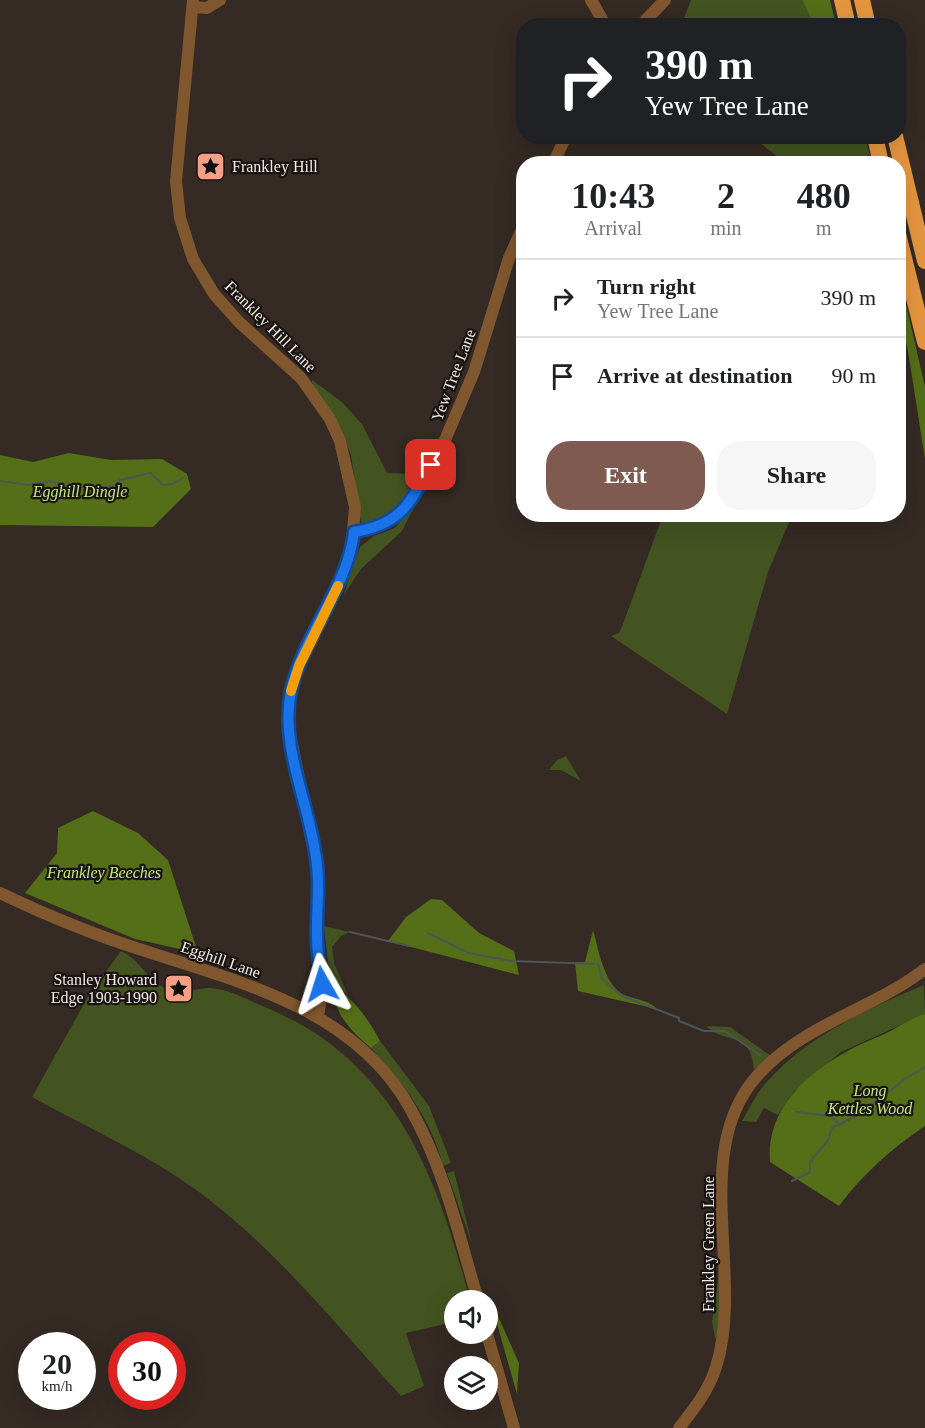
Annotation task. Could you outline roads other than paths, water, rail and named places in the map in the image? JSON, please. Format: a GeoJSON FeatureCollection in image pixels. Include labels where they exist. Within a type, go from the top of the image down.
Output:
{"type":"FeatureCollection","features":[{"type":"Feature","properties":{"kind":"highway"},"geometry":{"type":"LineString","coordinates":[[842,0],[847,18]]}},
{"type":"Feature","properties":{"kind":"highway"},"geometry":{"type":"LineString","coordinates":[[862,0],[866,18]]}},
{"type":"Feature","properties":{"kind":"highway"},"geometry":{"type":"LineString","coordinates":[[906,182],[925,261]]}},
{"type":"Feature","properties":{"kind":"highway"},"geometry":{"type":"LineString","coordinates":[[906,266],[925,342]]}},
{"type":"Feature","properties":{"kind":"street"},"geometry":{"type":"LineString","coordinates":[[194,4],[207,8],[220,0]]}},
{"type":"Feature","properties":{"kind":"street"},"geometry":{"type":"LineString","coordinates":[[591,0],[601,18]]}},
{"type":"Feature","properties":{"kind":"street"},"geometry":{"type":"LineString","coordinates":[[648,18],[665,0]]}},
{"type":"Feature","properties":{"kind":"street","name":"Frankley Hill Lane"},"geometry":{"type":"LineString","coordinates":[[194,4],[176,181],[180,218],[193,259],[214,294],[239,322],[302,378],[330,419],[340,441],[352,483],[354,532],[351,555],[344,575],[299,666],[291,692],[288,725],[317,866],[317,939],[322,992],[318,1016]]}},
{"type":"Feature","properties":{"kind":"street","name":"Yew Tree Lane"},"geometry":{"type":"LineString","coordinates":[[354,532],[378,527],[402,511],[442,447],[474,372],[509,258],[516,243]]}},
{"type":"Feature","properties":{"kind":"street","name":"Egghill Lane"},"geometry":{"type":"LineString","coordinates":[[0,893],[135,948],[236,980],[318,1016],[344,1034],[379,1065],[410,1106],[439,1171],[475,1290]]}},
{"type":"Feature","properties":{"kind":"street","name":"Frankley Green Lane"},"geometry":{"type":"LineString","coordinates":[[679,1428],[704,1393],[721,1351],[725,1298],[722,1203],[725,1160],[731,1122],[739,1102],[758,1075],[788,1048],[813,1031],[880,997],[925,969]]}},
{"type":"Feature","properties":{"kind":"street"},"geometry":{"type":"LineString","coordinates":[[490,1344],[514,1428]]}},
{"type":"Feature","properties":{"kind":"waterway"},"geometry":{"type":"LineString","coordinates":[[0,481],[29,485],[51,481],[70,487],[108,487],[115,486],[120,480],[150,473],[163,485],[173,484],[183,478]]}},
{"type":"Feature","properties":{"kind":"waterway"},"geometry":{"type":"LineString","coordinates":[[350,932],[409,946]]}},
{"type":"Feature","properties":{"kind":"waterway"},"geometry":{"type":"LineString","coordinates":[[428,933],[469,953],[511,961],[598,964],[602,979],[622,996],[679,1018],[679,1021],[704,1031],[725,1031],[761,1056]]}},
{"type":"Feature","properties":{"kind":"waterway"},"geometry":{"type":"LineString","coordinates":[[792,1181],[810,1172],[810,1162],[828,1140],[832,1128],[858,1115],[905,1079],[925,1067]]}},
{"type":"Feature","properties":{"kind":"waterway"},"geometry":{"type":"LineString","coordinates":[[796,1112],[830,1116],[840,1124]]}},
{"type":"Feature","properties":{"kind":"place","name":"Frankley Hill"},"geometry":{"type":"Point","coordinates":[211,166]}},
{"type":"Feature","properties":{"kind":"place","name":"Stanley Howard Edge 1903-1990"},"geometry":{"type":"Point","coordinates":[178,988]}},
{"type":"Feature","properties":{"kind":"park label","name":"Egghill Dingle"},"geometry":{"type":"Point","coordinates":[80,491]}},
{"type":"Feature","properties":{"kind":"park label","name":"Frankley Beeches"},"geometry":{"type":"Point","coordinates":[104,872]}},
{"type":"Feature","properties":{"kind":"park label","name":"Long Kettles Wood"},"geometry":{"type":"Point","coordinates":[870,1099]}}]}
